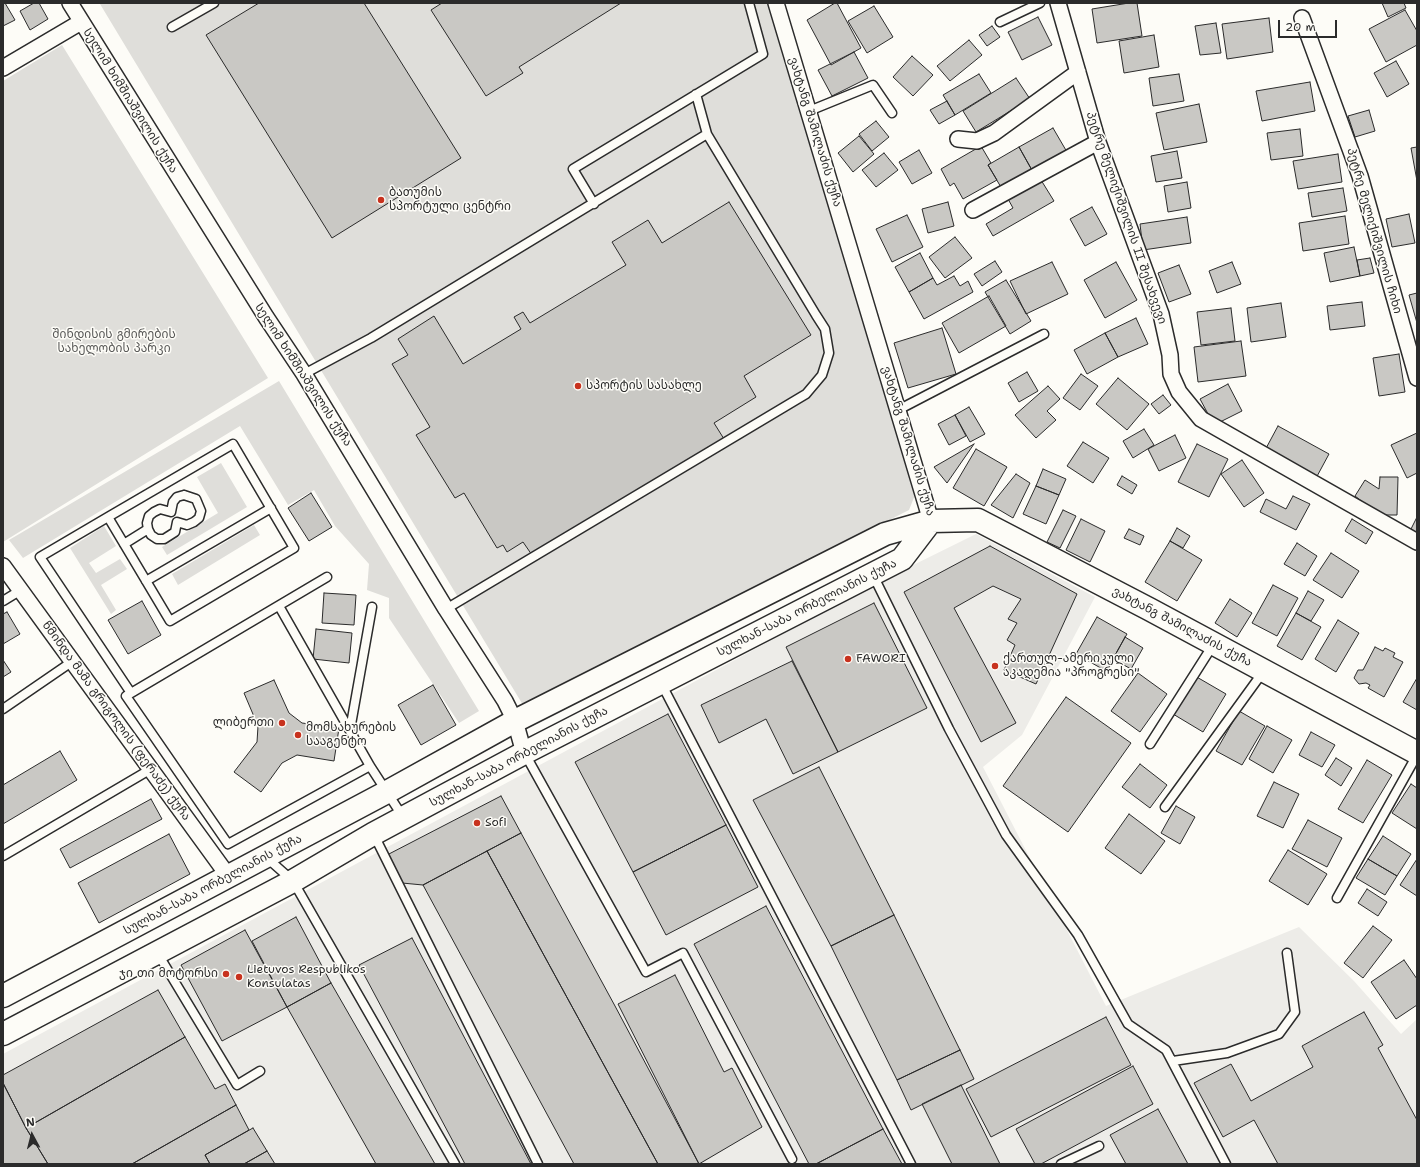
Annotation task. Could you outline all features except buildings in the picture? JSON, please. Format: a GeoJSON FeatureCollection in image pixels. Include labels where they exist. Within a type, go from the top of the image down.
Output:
{"type":"FeatureCollection","features":[{"type":"Feature","properties":{"kind":"street","name":"სელიმ ხიმშიაშვილის ქუჩა"},"geometry":{"type":"LineString","coordinates":[[70,3],[262,311],[304,374],[515,721],[524,753]]}},
{"type":"Feature","properties":{"kind":"street","name":"ვახტანგ შამილაძის ქუჩა"},"geometry":{"type":"LineString","coordinates":[[776,3],[931,521],[978,520],[1214,644],[1417,754]]}},
{"type":"Feature","properties":{"kind":"street","name":"პეტრე მელიქიშვილის II შესახვევი"},"geometry":{"type":"LineString","coordinates":[[1058,3],[1098,142],[1161,314],[1170,355],[1171,374],[1179,392],[1201,419],[1417,542]]}},
{"type":"Feature","properties":{"kind":"street","name":"პეტრე მელიქიშვილის ჩიხი"},"geometry":{"type":"LineString","coordinates":[[1302,18],[1360,176],[1417,378]]}},
{"type":"Feature","properties":{"kind":"street"},"geometry":{"type":"LineString","coordinates":[[3,68],[81,22]]}},
{"type":"Feature","properties":{"kind":"street"},"geometry":{"type":"LineString","coordinates":[[958,139],[977,141],[994,133],[1078,72]]}},
{"type":"Feature","properties":{"kind":"street"},"geometry":{"type":"LineString","coordinates":[[973,210],[1098,142]]}},
{"type":"Feature","properties":{"kind":"street","name":"სულხან-საბა ორბელიანის ქუჩა"},"geometry":{"type":"LineString","coordinates":[[3,1034],[293,881],[373,834],[524,753],[902,559],[931,521]]}},
{"type":"Feature","properties":{"kind":"street","name":"სულხან-საბა ორბელიანის ქუჩა"},"geometry":{"type":"LineString","coordinates":[[3,996],[229,877],[515,721],[885,534],[931,521]]}},
{"type":"Feature","properties":{"kind":"street","name":"წმინდა მამა გრიგოლის (ფერაძე) ქუჩა"},"geometry":{"type":"LineString","coordinates":[[3,566],[229,877]]}},
{"type":"Feature","properties":{"kind":"lane"},"geometry":{"type":"LineString","coordinates":[[172,27],[214,3]]}},
{"type":"Feature","properties":{"kind":"lane"},"geometry":{"type":"LineString","coordinates":[[594,204],[573,169],[763,54],[750,3]]}},
{"type":"Feature","properties":{"kind":"lane"},"geometry":{"type":"LineString","coordinates":[[1000,22],[1040,3]]}},
{"type":"Feature","properties":{"kind":"lane"},"geometry":{"type":"LineString","coordinates":[[809,111],[873,85],[892,113]]}},
{"type":"Feature","properties":{"kind":"lane"},"geometry":{"type":"LineString","coordinates":[[446,609],[806,394],[822,376],[829,353],[825,329],[707,134],[696,94]]}},
{"type":"Feature","properties":{"kind":"lane"},"geometry":{"type":"LineString","coordinates":[[304,374],[371,338],[707,134]]}},
{"type":"Feature","properties":{"kind":"lane"},"geometry":{"type":"LineString","coordinates":[[898,410],[1044,334]]}},
{"type":"Feature","properties":{"kind":"lane"},"geometry":{"type":"LineString","coordinates":[[108,517],[170,621],[294,548],[232,444],[40,557],[131,693]]}},
{"type":"Feature","properties":{"kind":"lane"},"geometry":{"type":"LineString","coordinates":[[171,512],[160,509],[154,512],[147,523],[148,530],[151,535],[164,539],[175,532],[177,522],[171,512],[173,502],[177,497],[184,495],[196,499],[200,504],[201,511],[199,518],[194,522],[187,525],[177,522]]}},
{"type":"Feature","properties":{"kind":"lane"},"geometry":{"type":"LineString","coordinates":[[146,581],[271,508]]}},
{"type":"Feature","properties":{"kind":"lane"},"geometry":{"type":"LineString","coordinates":[[124,544],[148,530]]}},
{"type":"Feature","properties":{"kind":"lane"},"geometry":{"type":"LineString","coordinates":[[873,574],[949,729],[1006,836],[1078,936],[1128,1024],[1166,1050],[1226,1164]]}},
{"type":"Feature","properties":{"kind":"lane"},"geometry":{"type":"LineString","coordinates":[[327,577],[126,696],[228,844],[370,766]]}},
{"type":"Feature","properties":{"kind":"lane"},"geometry":{"type":"LineString","coordinates":[[3,601],[20,590]]}},
{"type":"Feature","properties":{"kind":"lane"},"geometry":{"type":"LineString","coordinates":[[279,606],[370,766],[403,818]]}},
{"type":"Feature","properties":{"kind":"lane"},"geometry":{"type":"LineString","coordinates":[[350,730],[372,607]]}},
{"type":"Feature","properties":{"kind":"lane"},"geometry":{"type":"LineString","coordinates":[[1150,744],[1214,644]]}},
{"type":"Feature","properties":{"kind":"lane"},"geometry":{"type":"LineString","coordinates":[[3,708],[73,662]]}},
{"type":"Feature","properties":{"kind":"lane"},"geometry":{"type":"LineString","coordinates":[[1165,807],[1263,671]]}},
{"type":"Feature","properties":{"kind":"lane"},"geometry":{"type":"LineString","coordinates":[[660,683],[911,1164]]}},
{"type":"Feature","properties":{"kind":"lane"},"geometry":{"type":"LineString","coordinates":[[524,753],[646,972],[683,953],[792,1159]]}},
{"type":"Feature","properties":{"kind":"lane"},"geometry":{"type":"LineString","coordinates":[[1338,898],[1417,754]]}},
{"type":"Feature","properties":{"kind":"lane"},"geometry":{"type":"LineString","coordinates":[[3,856],[151,769]]}},
{"type":"Feature","properties":{"kind":"lane"},"geometry":{"type":"LineString","coordinates":[[373,834],[538,1164]]}},
{"type":"Feature","properties":{"kind":"lane"},"geometry":{"type":"LineString","coordinates":[[266,857],[293,881],[455,1164]]}},
{"type":"Feature","properties":{"kind":"lane"},"geometry":{"type":"LineString","coordinates":[[156,952],[237,1084],[260,1071]]}},
{"type":"Feature","properties":{"kind":"lane"},"geometry":{"type":"LineString","coordinates":[[1173,1061],[1227,1053],[1280,1034],[1295,1012],[1287,953]]}},
{"type":"Feature","properties":{"kind":"lane"},"geometry":{"type":"LineString","coordinates":[[1061,1164],[1098,1146]]}},
{"type":"Feature","properties":{"kind":"shaded area"},"geometry":{"type":"Polygon","coordinates":[[[976,534],[1095,597],[1022,735],[983,767],[1106,1006],[1299,927],[1354,981],[1401,1034],[1417,1019],[1417,1164],[3,1164],[3,1054],[887,578],[976,534]]]}},
{"type":"Feature","properties":{"kind":"green space"},"geometry":{"type":"Polygon","coordinates":[[[768,3],[915,495],[909,510],[523,705],[100,4],[768,3]]]}},
{"type":"Feature","properties":{"kind":"green space","name":"შინდისის გმირების სახელობის პარკი"},"geometry":{"type":"Polygon","coordinates":[[[62,45],[268,378],[3,542],[3,81],[62,45]]]}},
{"type":"Feature","properties":{"kind":"green space"},"geometry":{"type":"Polygon","coordinates":[[[279,381],[479,711],[459,723],[389,618],[389,598],[367,590],[369,564],[335,526],[314,490],[288,505],[240,426],[23,558],[9,540],[279,381]]]}},
{"type":"Feature","properties":{"kind":"green space"},"geometry":{"type":"Polygon","coordinates":[[[221,463],[247,507],[167,555],[162,547],[218,513],[197,477],[221,463]]]}},
{"type":"Feature","properties":{"kind":"green space"},"geometry":{"type":"Polygon","coordinates":[[[254,525],[260,535],[178,585],[172,574],[254,525]]]}},
{"type":"Feature","properties":{"kind":"green space"},"geometry":{"type":"Polygon","coordinates":[[[104,526],[116,546],[89,563],[96,573],[120,559],[127,569],[101,585],[116,610],[111,614],[70,548],[104,526]]]}},
{"type":"Feature","properties":{"kind":"place","name":"ბათუმის სპორტული ცენტრი"},"geometry":{"type":"Point","coordinates":[381,200]}},
{"type":"Feature","properties":{"kind":"place","name":"სპორტის სასახლე"},"geometry":{"type":"Point","coordinates":[578,386]}},
{"type":"Feature","properties":{"kind":"place","name":"FAWORI"},"geometry":{"type":"Point","coordinates":[848,659]}},
{"type":"Feature","properties":{"kind":"place","name":"ქართულ-ამერიკული აკადემია \"პროგრესი\""},"geometry":{"type":"Point","coordinates":[995,666]}},
{"type":"Feature","properties":{"kind":"place","name":"ლიბერთი"},"geometry":{"type":"Point","coordinates":[282,723]}},
{"type":"Feature","properties":{"kind":"place","name":"მომსახურების სააგენტო"},"geometry":{"type":"Point","coordinates":[298,735]}},
{"type":"Feature","properties":{"kind":"place","name":"Sofi"},"geometry":{"type":"Point","coordinates":[477,823]}},
{"type":"Feature","properties":{"kind":"place","name":"ჯი თი მოტორსი"},"geometry":{"type":"Point","coordinates":[226,974]}},
{"type":"Feature","properties":{"kind":"place","name":"Lietuvos Respublikos Konsulatas"},"geometry":{"type":"Point","coordinates":[239,977]}}]}
